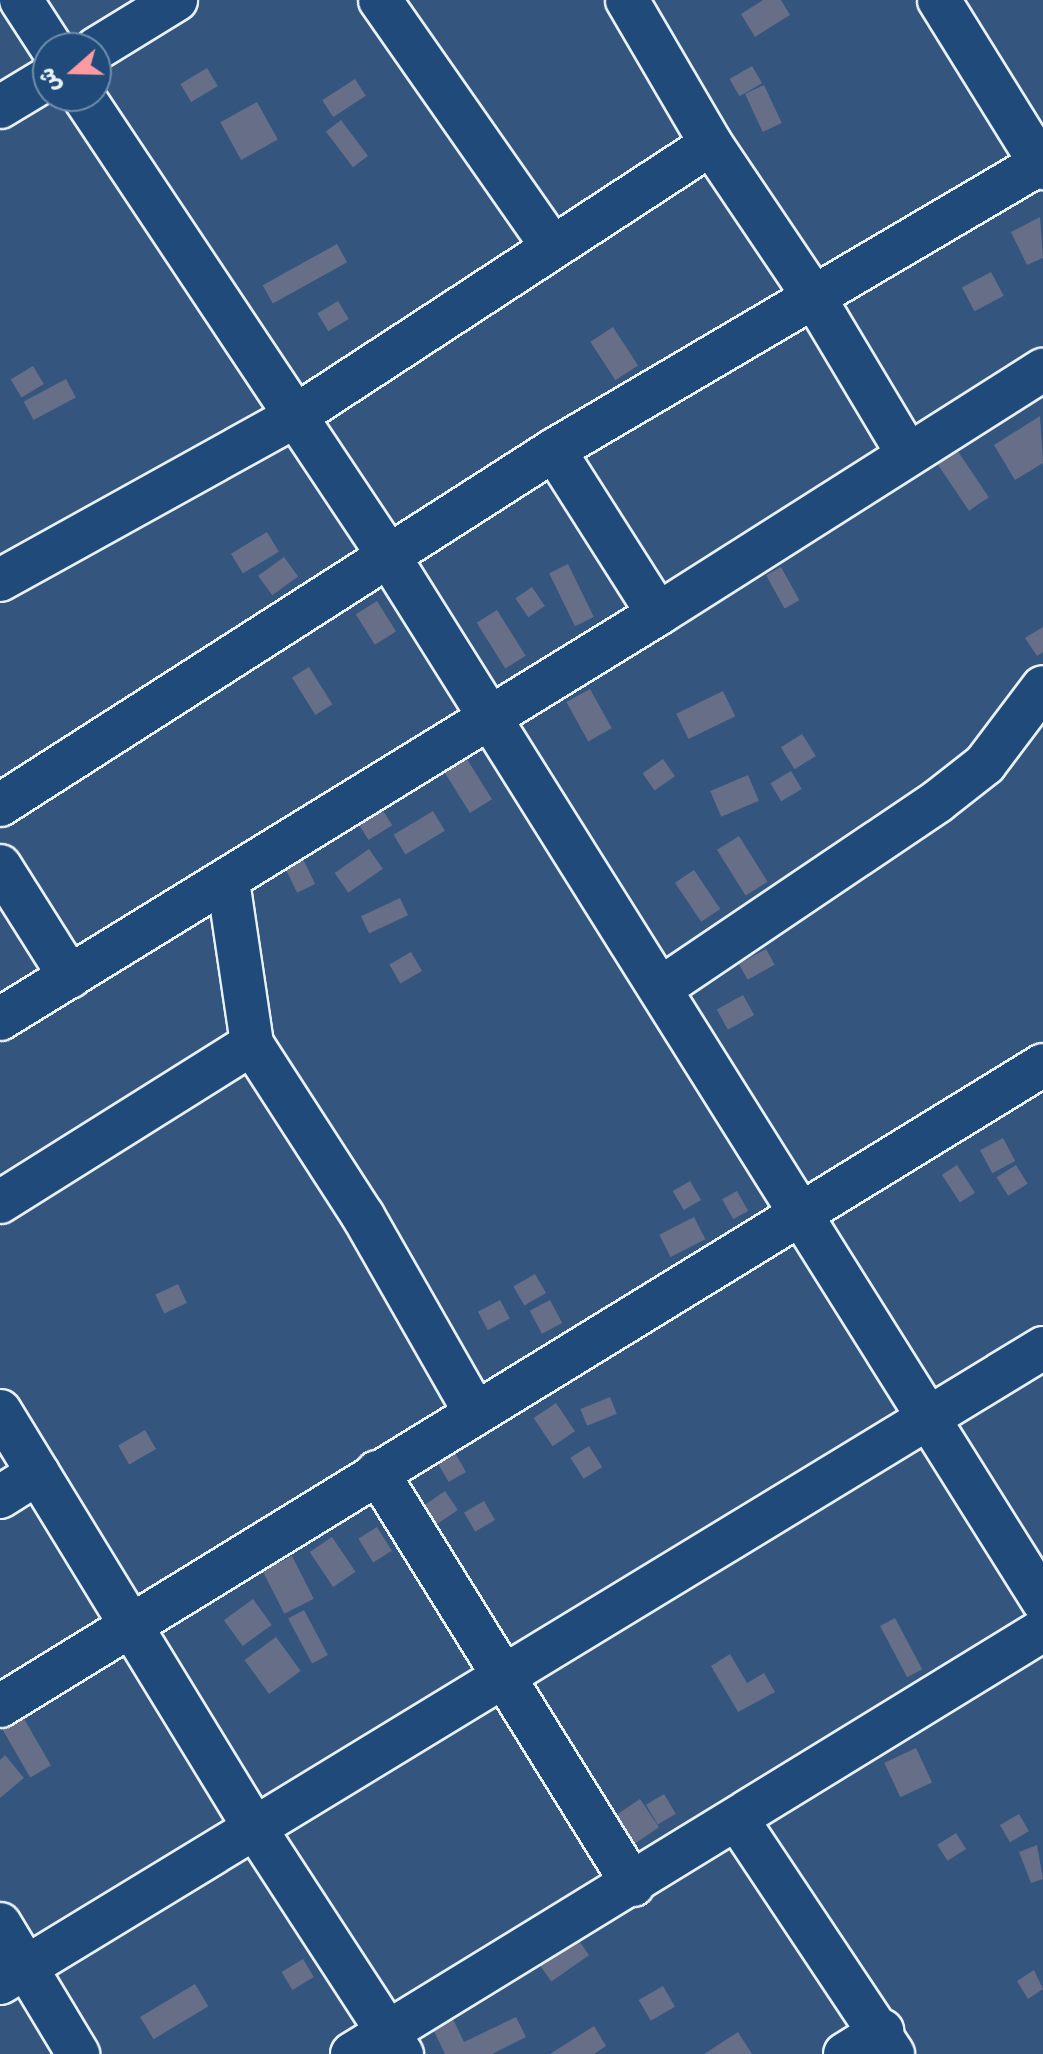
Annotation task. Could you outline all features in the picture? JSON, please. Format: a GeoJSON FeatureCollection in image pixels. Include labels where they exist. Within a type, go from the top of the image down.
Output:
{"type":"FeatureCollection","features":[{"type":"Feature","properties":{"kind":"street"},"geometry":{"type":"LineString","coordinates":[[21,0],[42,32]]}},
{"type":"Feature","properties":{"kind":"street"},"geometry":{"type":"LineString","coordinates":[[112,39],[176,0]]}},
{"type":"Feature","properties":{"kind":"street"},"geometry":{"type":"LineString","coordinates":[[380,0],[552,247]]}},
{"type":"Feature","properties":{"kind":"street"},"geometry":{"type":"LineString","coordinates":[[627,0],[711,144],[814,297],[907,453]]}},
{"type":"Feature","properties":{"kind":"street"},"geometry":{"type":"LineString","coordinates":[[0,805],[554,450],[1042,165],[939,0]]}},
{"type":"Feature","properties":{"kind":"street"},"geometry":{"type":"LineString","coordinates":[[0,107],[32,88]]}},
{"type":"Feature","properties":{"kind":"street"},"geometry":{"type":"LineString","coordinates":[[94,112],[388,555],[1043,1601]]}},
{"type":"Feature","properties":{"kind":"street"},"geometry":{"type":"LineString","coordinates":[[0,580],[294,417],[711,144]]}},
{"type":"Feature","properties":{"kind":"street"},"geometry":{"type":"LineString","coordinates":[[0,1019],[658,614],[907,453],[1043,370]]}},
{"type":"Feature","properties":{"kind":"street"},"geometry":{"type":"LineString","coordinates":[[554,450],[658,614]]}},
{"type":"Feature","properties":{"kind":"street"},"geometry":{"type":"LineString","coordinates":[[661,988],[938,801],[985,764],[1043,687]]}},
{"type":"Feature","properties":{"kind":"street"},"geometry":{"type":"LineString","coordinates":[[0,866],[70,977]]}},
{"type":"Feature","properties":{"kind":"street"},"geometry":{"type":"LineString","coordinates":[[228,881],[252,1044],[363,1216],[475,1412]]}},
{"type":"Feature","properties":{"kind":"street"},"geometry":{"type":"LineString","coordinates":[[0,1202],[252,1044]]}},
{"type":"Feature","properties":{"kind":"street"},"geometry":{"type":"LineString","coordinates":[[0,1706],[475,1412],[802,1216],[1043,1065]]}},
{"type":"Feature","properties":{"kind":"street"},"geometry":{"type":"LineString","coordinates":[[14,1975],[1043,1348]]}},
{"type":"Feature","properties":{"kind":"street"},"geometry":{"type":"LineString","coordinates":[[0,1411],[255,1828],[396,2043]]}},
{"type":"Feature","properties":{"kind":"street"},"geometry":{"type":"LineString","coordinates":[[377,1472],[633,1885]]}},
{"type":"Feature","properties":{"kind":"street"},"geometry":{"type":"LineString","coordinates":[[0,1497],[38,1473]]}},
{"type":"Feature","properties":{"kind":"street"},"geometry":{"type":"LineString","coordinates":[[352,2054],[396,2043],[633,1885],[1043,1630]]}},
{"type":"Feature","properties":{"kind":"street"},"geometry":{"type":"LineString","coordinates":[[737,1819],[888,2043],[845,2054]]}},
{"type":"Feature","properties":{"kind":"street"},"geometry":{"type":"LineString","coordinates":[[0,1924],[14,1975],[78,2054]]}},
{"type":"Feature","properties":{"kind":"building"},"geometry":{"type":"Polygon","coordinates":[[[763,0],[781,0],[790,15],[755,37],[741,14],[763,0]]]}},
{"type":"Feature","properties":{"kind":"building"},"geometry":{"type":"Polygon","coordinates":[[[752,66],[762,83],[739,96],[729,79],[752,66]]]}},
{"type":"Feature","properties":{"kind":"building"},"geometry":{"type":"Polygon","coordinates":[[[207,68],[218,86],[191,102],[180,84],[207,68]]]}},
{"type":"Feature","properties":{"kind":"building"},"geometry":{"type":"Polygon","coordinates":[[[355,79],[366,96],[333,117],[322,100],[355,79]]]}},
{"type":"Feature","properties":{"kind":"building"},"geometry":{"type":"Polygon","coordinates":[[[764,85],[782,123],[763,132],[745,94],[764,85]]]}},
{"type":"Feature","properties":{"kind":"building"},"geometry":{"type":"Polygon","coordinates":[[[257,102],[278,140],[241,160],[220,122],[257,102]]]}},
{"type":"Feature","properties":{"kind":"building"},"geometry":{"type":"Polygon","coordinates":[[[341,120],[368,156],[353,167],[326,131],[341,120]]]}},
{"type":"Feature","properties":{"kind":"building"},"geometry":{"type":"Polygon","coordinates":[[[1040,217],[1043,258],[1027,265],[1011,232],[1040,217]]]}},
{"type":"Feature","properties":{"kind":"building"},"geometry":{"type":"Polygon","coordinates":[[[337,244],[347,262],[273,304],[263,285],[337,244]]]}},
{"type":"Feature","properties":{"kind":"building"},"geometry":{"type":"Polygon","coordinates":[[[991,272],[1004,296],[975,311],[962,287],[991,272]]]}},
{"type":"Feature","properties":{"kind":"building"},"geometry":{"type":"Polygon","coordinates":[[[338,301],[349,319],[328,331],[317,313],[338,301]]]}},
{"type":"Feature","properties":{"kind":"building"},"geometry":{"type":"Polygon","coordinates":[[[613,327],[638,366],[615,380],[590,342],[613,327]]]}},
{"type":"Feature","properties":{"kind":"building"},"geometry":{"type":"Polygon","coordinates":[[[33,366],[44,384],[22,397],[11,379],[33,366]]]}},
{"type":"Feature","properties":{"kind":"building"},"geometry":{"type":"Polygon","coordinates":[[[66,379],[76,398],[33,420],[24,402],[66,379]]]}},
{"type":"Feature","properties":{"kind":"building"},"geometry":{"type":"Polygon","coordinates":[[[1040,416],[1043,463],[1015,480],[994,445],[1040,416]]]}},
{"type":"Feature","properties":{"kind":"building"},"geometry":{"type":"Polygon","coordinates":[[[957,450],[989,497],[969,511],[937,463],[957,450]]]}},
{"type":"Feature","properties":{"kind":"building"},"geometry":{"type":"Polygon","coordinates":[[[267,532],[279,552],[243,573],[231,554],[267,532]]]}},
{"type":"Feature","properties":{"kind":"building"},"geometry":{"type":"Polygon","coordinates":[[[284,557],[298,576],[272,595],[258,576],[284,557]]]}},
{"type":"Feature","properties":{"kind":"building"},"geometry":{"type":"Polygon","coordinates":[[[568,564],[594,617],[575,626],[549,573],[568,564]]]}},
{"type":"Feature","properties":{"kind":"building"},"geometry":{"type":"Polygon","coordinates":[[[781,567],[799,600],[785,608],[766,575],[781,567]]]}},
{"type":"Feature","properties":{"kind":"building"},"geometry":{"type":"Polygon","coordinates":[[[532,587],[545,606],[528,617],[515,598],[532,587]]]}},
{"type":"Feature","properties":{"kind":"building"},"geometry":{"type":"Polygon","coordinates":[[[377,601],[396,632],[375,645],[356,614],[377,601]]]}},
{"type":"Feature","properties":{"kind":"building"},"geometry":{"type":"Polygon","coordinates":[[[497,610],[526,656],[505,669],[477,623],[497,610]]]}},
{"type":"Feature","properties":{"kind":"building"},"geometry":{"type":"Polygon","coordinates":[[[1043,627],[1043,652],[1037,656],[1025,638],[1043,627]]]}},
{"type":"Feature","properties":{"kind":"building"},"geometry":{"type":"Polygon","coordinates":[[[309,667],[332,704],[315,715],[292,678],[309,667]]]}},
{"type":"Feature","properties":{"kind":"building"},"geometry":{"type":"Polygon","coordinates":[[[590,689],[612,728],[588,741],[566,702],[590,689]]]}},
{"type":"Feature","properties":{"kind":"building"},"geometry":{"type":"Polygon","coordinates":[[[723,691],[735,716],[689,739],[676,714],[723,691]]]}},
{"type":"Feature","properties":{"kind":"building"},"geometry":{"type":"Polygon","coordinates":[[[802,734],[816,756],[795,769],[781,747],[802,734]]]}},
{"type":"Feature","properties":{"kind":"building"},"geometry":{"type":"Polygon","coordinates":[[[465,756],[492,799],[470,813],[443,770],[465,756]]]}},
{"type":"Feature","properties":{"kind":"building"},"geometry":{"type":"Polygon","coordinates":[[[663,759],[675,776],[655,791],[643,773],[663,759]]]}},
{"type":"Feature","properties":{"kind":"building"},"geometry":{"type":"Polygon","coordinates":[[[791,771],[802,789],[781,801],[770,783],[791,771]]]}},
{"type":"Feature","properties":{"kind":"building"},"geometry":{"type":"Polygon","coordinates":[[[748,775],[759,801],[721,817],[710,791],[748,775]]]}},
{"type":"Feature","properties":{"kind":"building"},"geometry":{"type":"Polygon","coordinates":[[[379,804],[392,825],[369,840],[355,819],[379,804]]]}},
{"type":"Feature","properties":{"kind":"building"},"geometry":{"type":"Polygon","coordinates":[[[433,811],[445,831],[405,854],[394,835],[433,811]]]}},
{"type":"Feature","properties":{"kind":"building"},"geometry":{"type":"Polygon","coordinates":[[[739,836],[768,882],[746,896],[717,850],[739,836]]]}},
{"type":"Feature","properties":{"kind":"building"},"geometry":{"type":"Polygon","coordinates":[[[369,849],[383,869],[348,893],[335,873],[369,849]]]}},
{"type":"Feature","properties":{"kind":"building"},"geometry":{"type":"Polygon","coordinates":[[[302,857],[315,884],[297,893],[284,866],[302,857]]]}},
{"type":"Feature","properties":{"kind":"building"},"geometry":{"type":"Polygon","coordinates":[[[694,870],[720,909],[701,922],[675,883],[694,870]]]}},
{"type":"Feature","properties":{"kind":"building"},"geometry":{"type":"Polygon","coordinates":[[[400,898],[408,915],[369,933],[361,916],[400,898]]]}},
{"type":"Feature","properties":{"kind":"building"},"geometry":{"type":"Polygon","coordinates":[[[766,949],[775,965],[748,980],[739,964],[766,949]]]}},
{"type":"Feature","properties":{"kind":"building"},"geometry":{"type":"Polygon","coordinates":[[[411,952],[422,971],[400,984],[389,964],[411,952]]]}},
{"type":"Feature","properties":{"kind":"building"},"geometry":{"type":"Polygon","coordinates":[[[743,995],[754,1015],[728,1030],[717,1010],[743,995]]]}},
{"type":"Feature","properties":{"kind":"building"},"geometry":{"type":"Polygon","coordinates":[[[1003,1138],[1015,1161],[992,1173],[980,1150],[1003,1138]]]}},
{"type":"Feature","properties":{"kind":"building"},"geometry":{"type":"Polygon","coordinates":[[[957,1165],[975,1193],[960,1202],[942,1175],[957,1165]]]}},
{"type":"Feature","properties":{"kind":"building"},"geometry":{"type":"Polygon","coordinates":[[[1016,1165],[1028,1184],[1008,1196],[996,1177],[1016,1165]]]}},
{"type":"Feature","properties":{"kind":"building"},"geometry":{"type":"Polygon","coordinates":[[[690,1181],[701,1200],[684,1210],[673,1191],[690,1181]]]}},
{"type":"Feature","properties":{"kind":"building"},"geometry":{"type":"Polygon","coordinates":[[[737,1191],[748,1211],[733,1219],[722,1199],[737,1191]]]}},
{"type":"Feature","properties":{"kind":"building"},"geometry":{"type":"Polygon","coordinates":[[[694,1217],[705,1239],[671,1257],[659,1235],[694,1217]]]}},
{"type":"Feature","properties":{"kind":"building"},"geometry":{"type":"Polygon","coordinates":[[[535,1274],[546,1293],[524,1306],[513,1286],[535,1274]]]}},
{"type":"Feature","properties":{"kind":"building"},"geometry":{"type":"Polygon","coordinates":[[[178,1284],[187,1303],[164,1314],[155,1295],[178,1284]]]}},
{"type":"Feature","properties":{"kind":"building"},"geometry":{"type":"Polygon","coordinates":[[[500,1300],[510,1319],[488,1330],[478,1312],[500,1300]]]}},
{"type":"Feature","properties":{"kind":"building"},"geometry":{"type":"Polygon","coordinates":[[[550,1300],[562,1323],[542,1334],[530,1311],[550,1300]]]}},
{"type":"Feature","properties":{"kind":"building"},"geometry":{"type":"Polygon","coordinates":[[[610,1397],[617,1414],[587,1426],[580,1409],[610,1397]]]}},
{"type":"Feature","properties":{"kind":"building"},"geometry":{"type":"Polygon","coordinates":[[[556,1403],[575,1431],[553,1446],[534,1418],[556,1403]]]}},
{"type":"Feature","properties":{"kind":"building"},"geometry":{"type":"Polygon","coordinates":[[[145,1430],[156,1449],[129,1465],[118,1446],[145,1430]]]}},
{"type":"Feature","properties":{"kind":"building"},"geometry":{"type":"Polygon","coordinates":[[[589,1446],[602,1467],[584,1479],[570,1458],[589,1446]]]}},
{"type":"Feature","properties":{"kind":"building"},"geometry":{"type":"Polygon","coordinates":[[[455,1453],[466,1472],[449,1482],[438,1463],[455,1453]]]}},
{"type":"Feature","properties":{"kind":"building"},"geometry":{"type":"Polygon","coordinates":[[[445,1491],[458,1510],[435,1526],[422,1507],[445,1491]]]}},
{"type":"Feature","properties":{"kind":"building"},"geometry":{"type":"Polygon","coordinates":[[[484,1501],[495,1520],[475,1532],[464,1512],[484,1501]]]}},
{"type":"Feature","properties":{"kind":"building"},"geometry":{"type":"Polygon","coordinates":[[[377,1527],[392,1551],[373,1562],[358,1539],[377,1527]]]}},
{"type":"Feature","properties":{"kind":"building"},"geometry":{"type":"Polygon","coordinates":[[[332,1537],[355,1572],[333,1587],[310,1552],[332,1537]]]}},
{"type":"Feature","properties":{"kind":"building"},"geometry":{"type":"Polygon","coordinates":[[[292,1556],[314,1599],[284,1614],[263,1571],[292,1556]]]}},
{"type":"Feature","properties":{"kind":"building"},"geometry":{"type":"Polygon","coordinates":[[[253,1599],[272,1625],[243,1646],[224,1620],[253,1599]]]}},
{"type":"Feature","properties":{"kind":"building"},"geometry":{"type":"Polygon","coordinates":[[[304,1610],[328,1655],[312,1663],[288,1618],[304,1610]]]}},
{"type":"Feature","properties":{"kind":"building"},"geometry":{"type":"Polygon","coordinates":[[[895,1618],[922,1669],[907,1677],[880,1626],[895,1618]]]}},
{"type":"Feature","properties":{"kind":"building"},"geometry":{"type":"Polygon","coordinates":[[[276,1637],[301,1671],[269,1694],[244,1660],[276,1637]]]}},
{"type":"Feature","properties":{"kind":"building"},"geometry":{"type":"Polygon","coordinates":[[[730,1654],[747,1683],[764,1673],[775,1692],[738,1712],[711,1666],[730,1654]]]}},
{"type":"Feature","properties":{"kind":"building"},"geometry":{"type":"Polygon","coordinates":[[[23,1717],[51,1765],[30,1777],[2,1729],[23,1717]]]}},
{"type":"Feature","properties":{"kind":"building"},"geometry":{"type":"Polygon","coordinates":[[[916,1748],[932,1782],[900,1797],[884,1763],[916,1748]]]}},
{"type":"Feature","properties":{"kind":"building"},"geometry":{"type":"Polygon","coordinates":[[[5,1755],[24,1778],[0,1798],[0,1760],[5,1755]]]}},
{"type":"Feature","properties":{"kind":"building"},"geometry":{"type":"Polygon","coordinates":[[[664,1794],[676,1814],[658,1825],[646,1805],[664,1794]]]}},
{"type":"Feature","properties":{"kind":"building"},"geometry":{"type":"Polygon","coordinates":[[[640,1799],[659,1827],[635,1843],[616,1815],[640,1799]]]}},
{"type":"Feature","properties":{"kind":"building"},"geometry":{"type":"Polygon","coordinates":[[[1019,1814],[1029,1831],[1010,1842],[1000,1825],[1019,1814]]]}},
{"type":"Feature","properties":{"kind":"building"},"geometry":{"type":"Polygon","coordinates":[[[956,1833],[966,1849],[947,1861],[937,1845],[956,1833]]]}},
{"type":"Feature","properties":{"kind":"building"},"geometry":{"type":"Polygon","coordinates":[[[1037,1845],[1043,1879],[1031,1883],[1019,1852],[1037,1845]]]}},
{"type":"Feature","properties":{"kind":"building"},"geometry":{"type":"Polygon","coordinates":[[[577,1938],[589,1955],[551,1982],[539,1964],[577,1938]]]}},
{"type":"Feature","properties":{"kind":"building"},"geometry":{"type":"Polygon","coordinates":[[[303,1959],[314,1977],[292,1990],[282,1972],[303,1959]]]}},
{"type":"Feature","properties":{"kind":"building"},"geometry":{"type":"Polygon","coordinates":[[[1034,1970],[1043,1989],[1028,1999],[1017,1981],[1034,1970]]]}},
{"type":"Feature","properties":{"kind":"building"},"geometry":{"type":"Polygon","coordinates":[[[195,1984],[208,2006],[154,2039],[140,2017],[195,1984]]]}},
{"type":"Feature","properties":{"kind":"building"},"geometry":{"type":"Polygon","coordinates":[[[663,1986],[675,2007],[651,2021],[639,2000],[663,1986]]]}},
{"type":"Feature","properties":{"kind":"building"},"geometry":{"type":"Polygon","coordinates":[[[516,2017],[526,2037],[492,2054],[445,2054],[433,2029],[453,2019],[464,2042],[516,2017]]]}},
{"type":"Feature","properties":{"kind":"building"},"geometry":{"type":"Polygon","coordinates":[[[594,2026],[606,2046],[594,2054],[550,2054],[594,2026]]]}},
{"type":"Feature","properties":{"kind":"building"},"geometry":{"type":"Polygon","coordinates":[[[738,2032],[752,2054],[704,2054],[738,2032]]]}}]}
